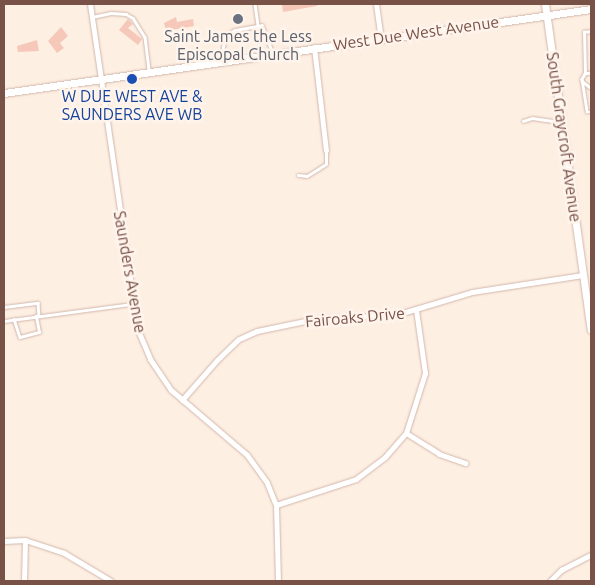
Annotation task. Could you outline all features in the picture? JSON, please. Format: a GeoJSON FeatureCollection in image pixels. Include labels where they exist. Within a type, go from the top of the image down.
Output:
{"type":"FeatureCollection","features":[{"type":"Feature","properties":{"kind":"main road","name":"South Graycroft Avenue"},"geometry":{"type":"LineString","coordinates":[[545,4],[591,330]]}},
{"type":"Feature","properties":{"kind":"main road","name":"West Due West Avenue"},"geometry":{"type":"LineString","coordinates":[[4,93],[272,52],[546,15],[578,7],[591,9]]}},
{"type":"Feature","properties":{"kind":"street","name":"Saunders Avenue"},"geometry":{"type":"LineString","coordinates":[[90,4],[132,304],[137,328],[150,359],[182,400],[247,455],[267,483],[276,505],[278,581]]}},
{"type":"Feature","properties":{"kind":"street"},"geometry":{"type":"LineString","coordinates":[[376,4],[381,38]]}},
{"type":"Feature","properties":{"kind":"street"},"geometry":{"type":"LineString","coordinates":[[314,47],[326,150]]}},
{"type":"Feature","properties":{"kind":"street","name":"Fairoaks Drive"},"geometry":{"type":"LineString","coordinates":[[182,400],[216,360],[239,339],[257,331],[295,322],[416,310],[472,292],[585,277]]}},
{"type":"Feature","properties":{"kind":"street"},"geometry":{"type":"LineString","coordinates":[[276,505],[356,479],[385,457],[406,433],[425,373],[416,310]]}},
{"type":"Feature","properties":{"kind":"street"},"geometry":{"type":"LineString","coordinates":[[406,433],[439,454],[464,463]]}},
{"type":"Feature","properties":{"kind":"street"},"geometry":{"type":"LineString","coordinates":[[4,541],[25,540],[64,553],[111,581]]}},
{"type":"Feature","properties":{"kind":"street"},"geometry":{"type":"LineString","coordinates":[[24,581],[25,540]]}},
{"type":"Feature","properties":{"kind":"street"},"geometry":{"type":"LineString","coordinates":[[550,581],[561,570],[591,555]]}},
{"type":"Feature","properties":{"kind":"lane"},"geometry":{"type":"LineString","coordinates":[[254,4],[258,26]]}},
{"type":"Feature","properties":{"kind":"lane"},"geometry":{"type":"LineString","coordinates":[[92,17],[119,13],[133,18],[145,37],[149,70]]}},
{"type":"Feature","properties":{"kind":"lane"},"geometry":{"type":"LineString","coordinates":[[220,60],[226,35],[262,25],[270,38],[272,52]]}},
{"type":"Feature","properties":{"kind":"lane"},"geometry":{"type":"LineString","coordinates":[[591,31],[584,32],[585,74],[582,81],[587,112],[591,112]]}},
{"type":"Feature","properties":{"kind":"lane"},"geometry":{"type":"LineString","coordinates":[[585,74],[591,73]]}},
{"type":"Feature","properties":{"kind":"lane"},"geometry":{"type":"LineString","coordinates":[[582,81],[591,88]]}},
{"type":"Feature","properties":{"kind":"lane"},"geometry":{"type":"LineString","coordinates":[[586,108],[591,104]]}},
{"type":"Feature","properties":{"kind":"lane"},"geometry":{"type":"LineString","coordinates":[[523,121],[532,118],[562,122]]}},
{"type":"Feature","properties":{"kind":"lane"},"geometry":{"type":"LineString","coordinates":[[298,175],[307,176],[326,164],[326,150]]}},
{"type":"Feature","properties":{"kind":"lane"},"geometry":{"type":"LineString","coordinates":[[4,307],[38,303],[39,332],[20,337],[14,319]]}},
{"type":"Feature","properties":{"kind":"lane"},"geometry":{"type":"LineString","coordinates":[[4,321],[132,304]]}},
{"type":"Feature","properties":{"kind":"building"},"geometry":{"type":"Polygon","coordinates":[[[282,4],[317,4],[317,6],[283,12],[282,4]]]}},
{"type":"Feature","properties":{"kind":"building"},"geometry":{"type":"Polygon","coordinates":[[[176,17],[177,22],[193,19],[194,26],[166,31],[164,23],[176,17]]]}},
{"type":"Feature","properties":{"kind":"building"},"geometry":{"type":"Polygon","coordinates":[[[128,19],[133,24],[128,28],[142,39],[138,45],[119,30],[128,19]]]}},
{"type":"Feature","properties":{"kind":"building"},"geometry":{"type":"Polygon","coordinates":[[[61,27],[68,36],[60,43],[64,48],[57,53],[48,41],[61,27]]]}},
{"type":"Feature","properties":{"kind":"building"},"geometry":{"type":"Polygon","coordinates":[[[37,40],[39,51],[18,52],[17,46],[37,40]]]}},
{"type":"Feature","properties":{"kind":"place","name":"Saint James the Less Episcopal Church"},"geometry":{"type":"Point","coordinates":[238,19]}},
{"type":"Feature","properties":{"kind":"place","name":"W DUE WEST AVE & SAUNDERS AVE WB"},"geometry":{"type":"Point","coordinates":[132,79]}}]}
